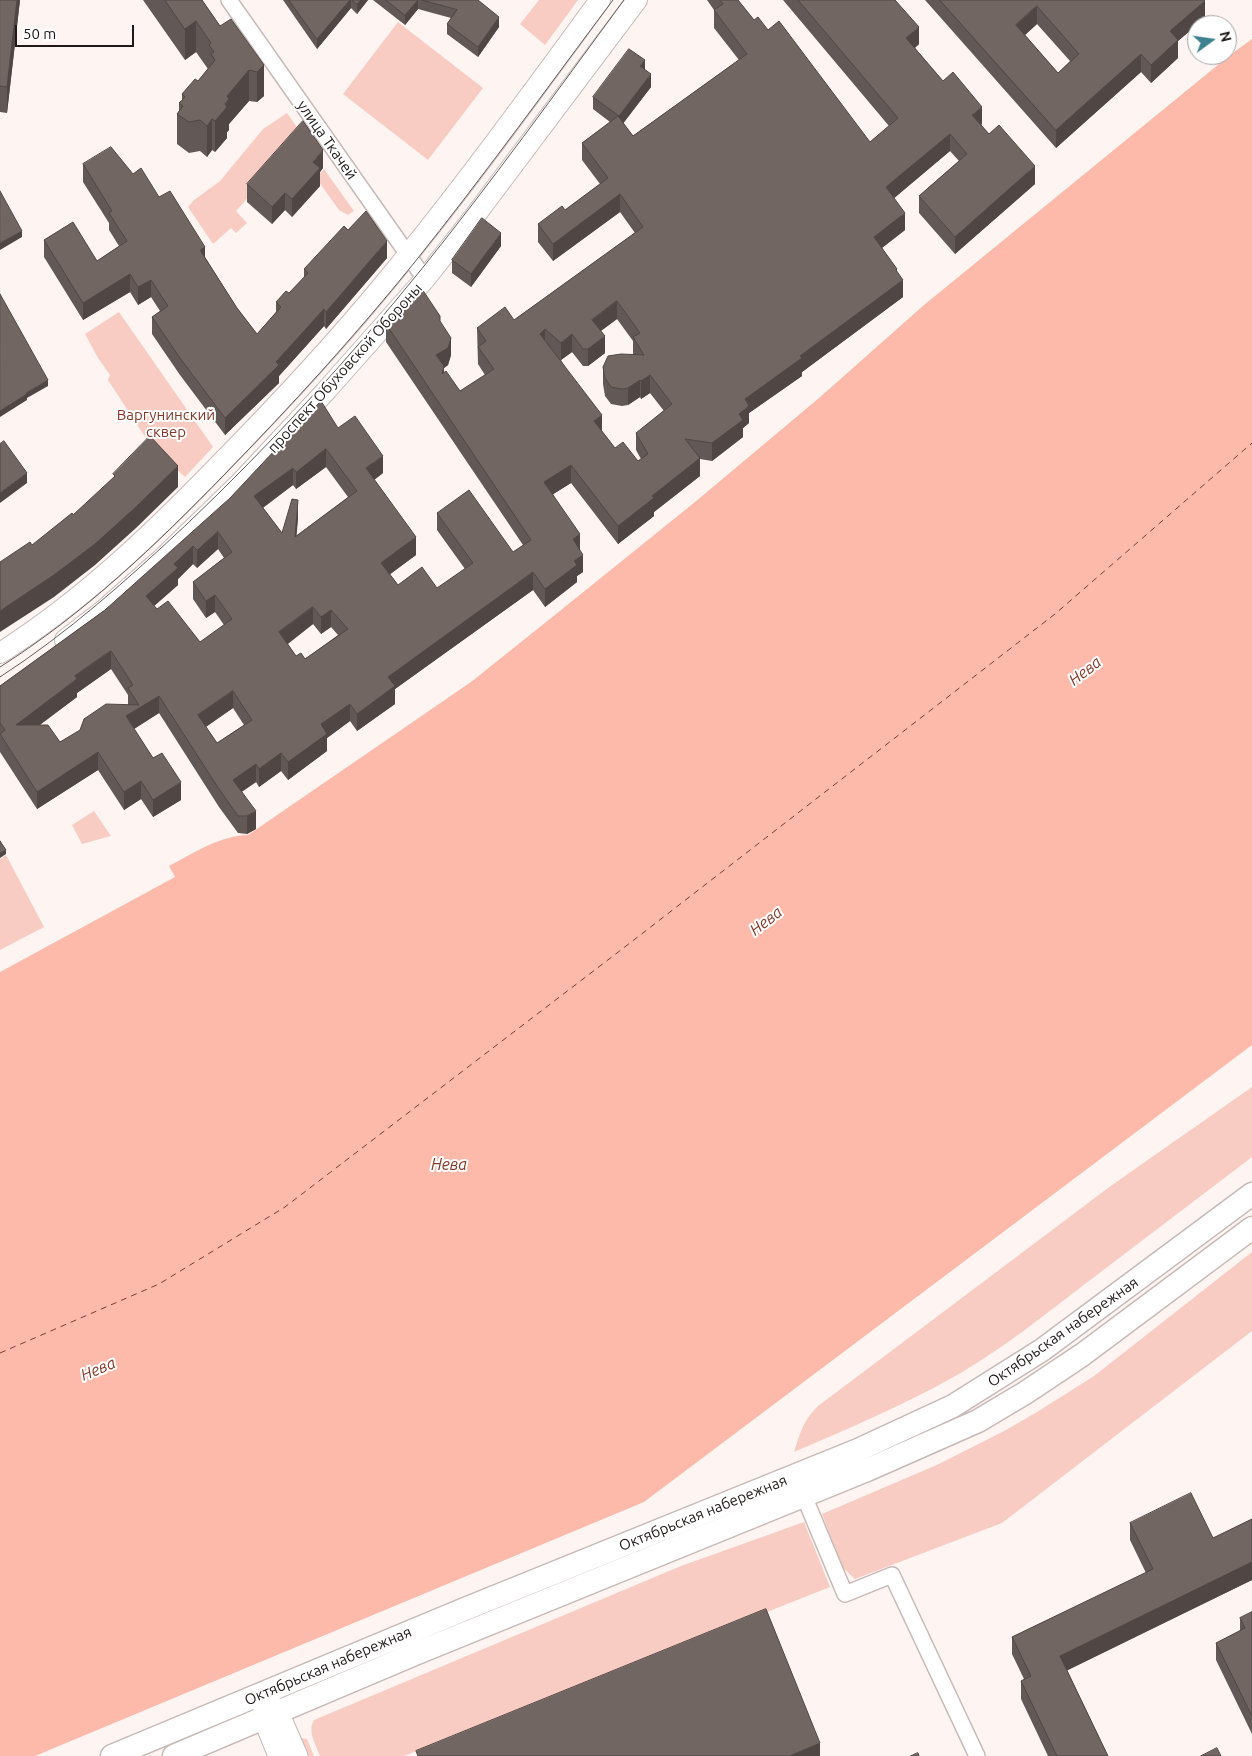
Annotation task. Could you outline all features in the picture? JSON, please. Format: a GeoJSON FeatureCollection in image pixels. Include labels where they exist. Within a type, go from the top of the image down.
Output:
{"type":"FeatureCollection","features":[{"type":"Feature","properties":{"kind":"main road","name":"проспект Обуховской Обороны"},"geometry":{"type":"LineString","coordinates":[[0,653],[82,594],[146,539],[245,438],[332,344],[408,255],[451,200],[600,0]]}},
{"type":"Feature","properties":{"kind":"main road","name":"проспект Обуховской Обороны"},"geometry":{"type":"LineString","coordinates":[[53,649],[144,576],[218,505],[325,392],[425,279],[637,0]]}},
{"type":"Feature","properties":{"kind":"main road","name":"Октябрьская набережная"},"geometry":{"type":"LineString","coordinates":[[112,1756],[858,1450],[953,1406],[1042,1350],[1252,1194]]}},
{"type":"Feature","properties":{"kind":"main road","name":"Октябрьская набережная"},"geometry":{"type":"LineString","coordinates":[[174,1756],[417,1653],[867,1470],[978,1420],[1025,1394],[1082,1355],[1252,1228]]}},
{"type":"Feature","properties":{"kind":"street","name":"улица Ткачей"},"geometry":{"type":"LineString","coordinates":[[228,0],[425,279]]}},
{"type":"Feature","properties":{"kind":"street"},"geometry":{"type":"LineString","coordinates":[[804,1496],[844,1594],[892,1575],[977,1756]]}},
{"type":"Feature","properties":{"kind":"street"},"geometry":{"type":"LineString","coordinates":[[263,1694],[271,1716],[278,1756]]}},
{"type":"Feature","properties":{"kind":"street"},"geometry":{"type":"LineString","coordinates":[[271,1716],[298,1756]]}},
{"type":"Feature","properties":{"kind":"green space"},"geometry":{"type":"Polygon","coordinates":[[[539,0],[578,0],[545,45],[520,24],[539,0]]]}},
{"type":"Feature","properties":{"kind":"green space"},"geometry":{"type":"Polygon","coordinates":[[[398,22],[483,88],[428,160],[343,94],[398,22]]]}},
{"type":"Feature","properties":{"kind":"green space"},"geometry":{"type":"Polygon","coordinates":[[[287,113],[303,136],[236,211],[247,223],[236,233],[231,228],[213,244],[188,207],[194,200],[220,181],[263,129],[287,113]]]}},
{"type":"Feature","properties":{"kind":"green space"},"geometry":{"type":"Polygon","coordinates":[[[324,169],[354,211],[348,215],[339,210],[316,178],[324,169]]]}},
{"type":"Feature","properties":{"kind":"green space","name":"Варгунинский сквер"},"geometry":{"type":"Polygon","coordinates":[[[119,312],[213,447],[185,477],[151,446],[108,380],[110,375],[85,334],[119,312]]]}},
{"type":"Feature","properties":{"kind":"green space"},"geometry":{"type":"Polygon","coordinates":[[[94,811],[111,836],[82,844],[72,825],[94,811]]]}},
{"type":"Feature","properties":{"kind":"green space"},"geometry":{"type":"Polygon","coordinates":[[[6,855],[44,927],[0,950],[0,859],[6,855]]]}},
{"type":"Feature","properties":{"kind":"green space"},"geometry":{"type":"Polygon","coordinates":[[[1252,1087],[1252,1157],[1042,1317],[976,1364],[898,1406],[794,1452],[806,1421],[818,1406],[1112,1185],[1252,1087]]]}},
{"type":"Feature","properties":{"kind":"green space"},"geometry":{"type":"Polygon","coordinates":[[[1252,1252],[1252,1331],[1002,1523],[855,1579],[842,1567],[822,1514],[939,1464],[1037,1412],[1094,1376],[1252,1252]]]}},
{"type":"Feature","properties":{"kind":"green space"},"geometry":{"type":"Polygon","coordinates":[[[804,1522],[830,1587],[404,1756],[320,1756],[311,1729],[314,1720],[681,1566],[804,1522]]]}},
{"type":"Feature","properties":{"kind":"green space"},"geometry":{"type":"Polygon","coordinates":[[[300,1738],[307,1739],[314,1756],[308,1756],[300,1738]]]}},
{"type":"Feature","properties":{"kind":"water","name":"Нева"},"geometry":{"type":"Polygon","coordinates":[[[1252,39],[1252,1045],[644,1502],[35,1756],[0,1756],[0,972],[175,877],[169,866],[227,838],[248,835],[471,682],[695,502],[819,398],[924,305],[1218,65],[1237,65],[1237,50],[1252,39]]]}},
{"type":"Feature","properties":{"kind":"building"},"geometry":{"type":"Polygon","coordinates":[[[0,0],[17,0],[7,87],[0,86],[0,0]]]}},
{"type":"Feature","properties":{"kind":"building"},"geometry":{"type":"Polygon","coordinates":[[[165,0],[202,0],[220,26],[231,19],[264,65],[257,72],[249,70],[227,96],[229,99],[225,104],[227,107],[215,121],[212,119],[207,126],[200,120],[189,122],[177,114],[183,106],[179,103],[185,97],[182,94],[195,79],[198,81],[215,60],[211,54],[214,52],[209,45],[211,43],[196,21],[185,29],[165,0]]]}},
{"type":"Feature","properties":{"kind":"building"},"geometry":{"type":"Polygon","coordinates":[[[289,0],[350,0],[317,39],[289,0]]]}},
{"type":"Feature","properties":{"kind":"building"},"geometry":{"type":"Polygon","coordinates":[[[352,0],[361,0],[357,4],[352,0]]]}},
{"type":"Feature","properties":{"kind":"building"},"geometry":{"type":"Polygon","coordinates":[[[386,0],[418,0],[405,15],[386,0]]]}},
{"type":"Feature","properties":{"kind":"building"},"geometry":{"type":"Polygon","coordinates":[[[422,0],[478,0],[499,17],[478,47],[447,24],[457,10],[422,0]]]}},
{"type":"Feature","properties":{"kind":"building"},"geometry":{"type":"Polygon","coordinates":[[[720,0],[738,0],[754,20],[758,17],[768,30],[779,21],[870,142],[898,118],[798,0],[895,0],[919,27],[906,38],[943,81],[953,72],[982,107],[972,115],[989,134],[999,125],[1035,166],[955,237],[919,196],[967,154],[950,134],[886,187],[905,213],[874,237],[903,280],[800,356],[802,358],[745,399],[749,406],[739,414],[743,420],[712,443],[685,439],[700,458],[618,526],[571,465],[544,482],[580,534],[573,539],[583,555],[574,561],[577,565],[545,589],[533,572],[388,677],[395,686],[357,714],[350,704],[321,724],[327,734],[288,762],[281,753],[259,769],[256,764],[233,780],[256,811],[247,816],[238,816],[159,696],[126,716],[153,758],[162,753],[181,782],[153,800],[141,781],[124,792],[98,752],[37,792],[0,734],[5,730],[0,723],[0,686],[105,610],[230,498],[321,401],[338,428],[355,416],[383,456],[366,468],[416,537],[381,563],[398,585],[422,567],[437,588],[473,563],[437,513],[469,490],[513,552],[531,540],[386,324],[420,286],[440,316],[440,321],[451,338],[448,348],[436,355],[444,366],[442,374],[446,371],[460,391],[494,369],[478,347],[486,341],[477,328],[505,307],[514,320],[643,227],[620,194],[553,244],[538,224],[562,206],[565,210],[608,178],[582,143],[618,116],[633,136],[747,54],[714,10],[723,4],[720,0]],[[617,301],[592,320],[605,336],[588,349],[583,349],[572,334],[561,343],[545,329],[540,334],[602,415],[594,421],[615,448],[623,442],[638,461],[648,454],[636,433],[672,404],[650,375],[628,388],[611,387],[605,378],[603,367],[608,356],[621,354],[644,355],[633,337],[640,333],[617,301]],[[326,449],[296,472],[293,468],[254,496],[282,533],[292,499],[298,500],[295,537],[357,491],[326,449]],[[218,532],[197,550],[193,546],[174,564],[178,568],[146,596],[157,609],[168,601],[200,642],[232,619],[215,595],[206,601],[193,582],[232,552],[218,532]],[[313,607],[279,632],[296,656],[301,653],[305,659],[348,629],[331,610],[321,617],[313,607]],[[111,651],[75,676],[77,679],[16,725],[48,725],[60,742],[80,730],[84,719],[106,704],[139,705],[128,688],[133,685],[111,651]],[[233,691],[198,715],[217,743],[252,720],[233,691]]]}},
{"type":"Feature","properties":{"kind":"building"},"geometry":{"type":"Polygon","coordinates":[[[940,0],[1205,1],[1170,31],[1178,40],[1151,65],[1141,54],[1056,130],[940,0]],[[1037,6],[1016,25],[1058,73],[1079,54],[1037,6]]]}},
{"type":"Feature","properties":{"kind":"building"},"geometry":{"type":"Polygon","coordinates":[[[629,49],[645,60],[640,66],[651,74],[619,116],[593,97],[629,49]]]}},
{"type":"Feature","properties":{"kind":"building"},"geometry":{"type":"Polygon","coordinates":[[[303,121],[323,150],[313,162],[320,168],[292,199],[285,193],[272,207],[247,184],[303,121]]]}},
{"type":"Feature","properties":{"kind":"building"},"geometry":{"type":"Polygon","coordinates":[[[111,147],[133,174],[141,168],[159,197],[170,191],[205,247],[200,250],[237,308],[257,334],[281,307],[276,302],[286,291],[289,293],[308,273],[304,269],[344,226],[348,230],[366,211],[387,241],[326,312],[324,309],[276,362],[279,365],[225,418],[152,317],[168,306],[151,280],[138,287],[130,274],[83,303],[44,240],[73,222],[97,261],[127,241],[109,213],[112,211],[83,164],[111,147]]]}},
{"type":"Feature","properties":{"kind":"building"},"geometry":{"type":"Polygon","coordinates":[[[0,191],[22,231],[0,243],[0,191]]]}},
{"type":"Feature","properties":{"kind":"building"},"geometry":{"type":"Polygon","coordinates":[[[482,218],[501,233],[471,274],[452,260],[482,218]]]}},
{"type":"Feature","properties":{"kind":"building"},"geometry":{"type":"Polygon","coordinates":[[[0,294],[48,380],[0,411],[0,294]]]}},
{"type":"Feature","properties":{"kind":"building"},"geometry":{"type":"Polygon","coordinates":[[[150,436],[178,466],[95,544],[54,575],[0,611],[0,562],[30,542],[32,545],[72,513],[73,515],[115,476],[113,474],[150,436]]]}},
{"type":"Feature","properties":{"kind":"building"},"geometry":{"type":"Polygon","coordinates":[[[4,441],[27,473],[0,493],[0,444],[4,441]]]}},
{"type":"Feature","properties":{"kind":"building"},"geometry":{"type":"Polygon","coordinates":[[[0,841],[6,850],[0,853],[0,841]]]}},
{"type":"Feature","properties":{"kind":"building"},"geometry":{"type":"Polygon","coordinates":[[[1191,1493],[1213,1538],[1252,1519],[1252,1562],[1060,1656],[1108,1756],[1057,1756],[1021,1681],[1031,1676],[1012,1637],[1153,1569],[1130,1523],[1191,1493]]]}},
{"type":"Feature","properties":{"kind":"building"},"geometry":{"type":"Polygon","coordinates":[[[766,1609],[820,1743],[789,1756],[418,1756],[416,1751],[766,1609]]]}},
{"type":"Feature","properties":{"kind":"building"},"geometry":{"type":"Polygon","coordinates":[[[1252,1612],[1252,1716],[1216,1643],[1245,1628],[1240,1618],[1252,1612]]]}},
{"type":"Feature","properties":{"kind":"building"},"geometry":{"type":"Polygon","coordinates":[[[1217,1748],[1221,1756],[1201,1756],[1217,1748]]]}},
{"type":"Feature","properties":{"kind":"ferry route"},"geometry":{"type":"LineString","coordinates":[[0,1353],[159,1284],[285,1207],[1055,614],[1252,443]]}},
{"type":"Feature","properties":{"kind":"tram line"},"geometry":{"type":"LineString","coordinates":[[0,667],[61,624],[146,552],[199,501],[298,397],[346,344],[440,231],[613,0]]}},
{"type":"Feature","properties":{"kind":"tram line"},"geometry":{"type":"LineString","coordinates":[[0,677],[73,624],[142,565],[218,494],[308,401],[393,304],[446,238],[524,137],[624,0]]}}]}
